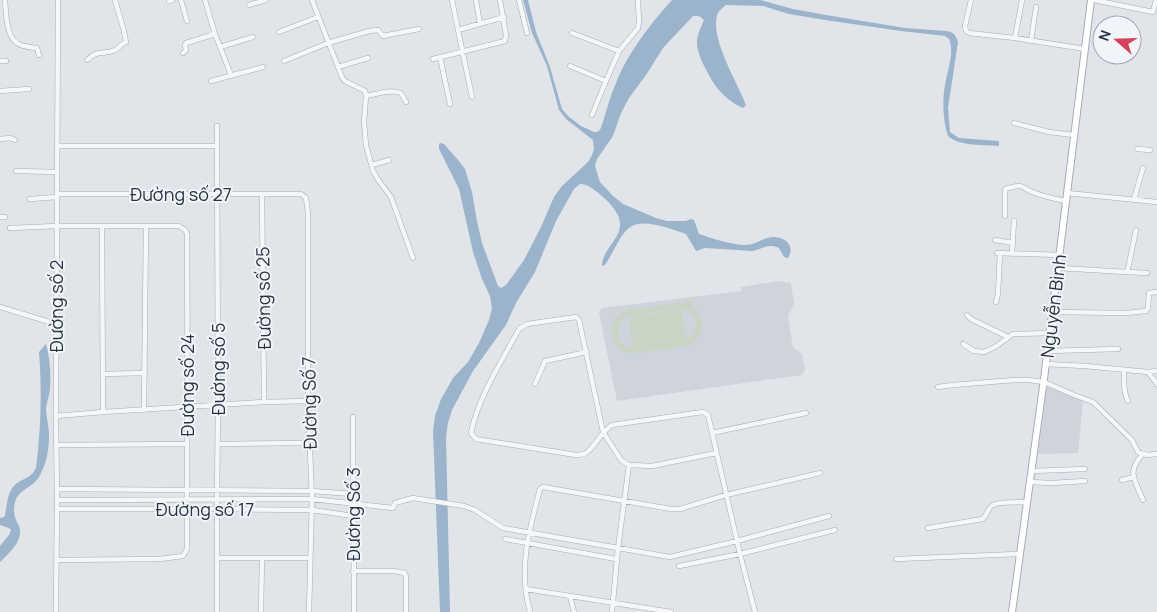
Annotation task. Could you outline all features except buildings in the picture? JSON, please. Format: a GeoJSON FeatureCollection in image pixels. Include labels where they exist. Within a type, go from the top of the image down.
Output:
{"type":"FeatureCollection","features":[{"type":"Feature","properties":{"kind":"main road","name":"Nguyễn Bình"},"geometry":{"type":"LineString","coordinates":[[1012,612],[1044,382],[1092,0]]}},
{"type":"Feature","properties":{"kind":"street"},"geometry":{"type":"LineString","coordinates":[[5,0],[6,20],[13,39],[20,45],[37,48],[39,55]]}},
{"type":"Feature","properties":{"kind":"street","name":"Đường số 2"},"geometry":{"type":"LineString","coordinates":[[56,612],[58,0]]}},
{"type":"Feature","properties":{"kind":"street"},"geometry":{"type":"LineString","coordinates":[[87,60],[94,54],[117,50],[120,45],[126,42],[115,0]]}},
{"type":"Feature","properties":{"kind":"street"},"geometry":{"type":"LineString","coordinates":[[181,0],[187,21]]}},
{"type":"Feature","properties":{"kind":"street"},"geometry":{"type":"LineString","coordinates":[[205,0],[215,34],[231,75]]}},
{"type":"Feature","properties":{"kind":"street"},"geometry":{"type":"LineString","coordinates":[[249,5],[266,0]]}},
{"type":"Feature","properties":{"kind":"street"},"geometry":{"type":"LineString","coordinates":[[312,0],[343,79],[363,90],[366,96],[364,136],[372,165],[379,181],[391,197],[413,258]]}},
{"type":"Feature","properties":{"kind":"street"},"geometry":{"type":"LineString","coordinates":[[452,0],[472,97]]}},
{"type":"Feature","properties":{"kind":"street"},"geometry":{"type":"LineString","coordinates":[[476,0],[480,24]]}},
{"type":"Feature","properties":{"kind":"street"},"geometry":{"type":"LineString","coordinates":[[433,58],[505,41],[504,17],[500,0]]}},
{"type":"Feature","properties":{"kind":"street"},"geometry":{"type":"LineString","coordinates":[[519,0],[527,33]]}},
{"type":"Feature","properties":{"kind":"street"},"geometry":{"type":"LineString","coordinates":[[592,115],[619,51],[638,28],[638,0]]}},
{"type":"Feature","properties":{"kind":"street"},"geometry":{"type":"LineString","coordinates":[[971,0],[965,26],[966,31],[969,33],[1085,49]]}},
{"type":"Feature","properties":{"kind":"street"},"geometry":{"type":"LineString","coordinates":[[1015,38],[1022,0]]}},
{"type":"Feature","properties":{"kind":"street"},"geometry":{"type":"LineString","coordinates":[[1092,0],[1155,12],[1156,0]]}},
{"type":"Feature","properties":{"kind":"street"},"geometry":{"type":"LineString","coordinates":[[1031,41],[1036,7]]}},
{"type":"Feature","properties":{"kind":"street"},"geometry":{"type":"LineString","coordinates":[[279,32],[318,17]]}},
{"type":"Feature","properties":{"kind":"street"},"geometry":{"type":"LineString","coordinates":[[458,30],[504,17]]}},
{"type":"Feature","properties":{"kind":"street"},"geometry":{"type":"LineString","coordinates":[[284,61],[328,43],[369,31],[378,30],[383,36],[419,29]]}},
{"type":"Feature","properties":{"kind":"street"},"geometry":{"type":"LineString","coordinates":[[572,33],[619,51]]}},
{"type":"Feature","properties":{"kind":"street"},"geometry":{"type":"LineString","coordinates":[[183,53],[186,51],[186,43],[215,34]]}},
{"type":"Feature","properties":{"kind":"street"},"geometry":{"type":"LineString","coordinates":[[220,47],[253,37]]}},
{"type":"Feature","properties":{"kind":"street"},"geometry":{"type":"LineString","coordinates":[[440,57],[450,104]]}},
{"type":"Feature","properties":{"kind":"street"},"geometry":{"type":"LineString","coordinates":[[338,67],[368,58]]}},
{"type":"Feature","properties":{"kind":"street"},"geometry":{"type":"LineString","coordinates":[[0,61],[6,61]]}},
{"type":"Feature","properties":{"kind":"street"},"geometry":{"type":"LineString","coordinates":[[570,66],[606,81]]}},
{"type":"Feature","properties":{"kind":"street"},"geometry":{"type":"LineString","coordinates":[[212,81],[263,67]]}},
{"type":"Feature","properties":{"kind":"street"},"geometry":{"type":"LineString","coordinates":[[0,90],[28,89]]}},
{"type":"Feature","properties":{"kind":"street"},"geometry":{"type":"LineString","coordinates":[[366,96],[396,91],[401,93],[406,102]]}},
{"type":"Feature","properties":{"kind":"street"},"geometry":{"type":"LineString","coordinates":[[1014,123],[1050,132],[1074,135]]}},
{"type":"Feature","properties":{"kind":"street","name":"Đường số 5"},"geometry":{"type":"LineString","coordinates":[[217,126],[216,406],[218,444],[217,499],[214,509],[217,558],[217,612]]}},
{"type":"Feature","properties":{"kind":"street"},"geometry":{"type":"LineString","coordinates":[[0,139],[10,138],[15,140]]}},
{"type":"Feature","properties":{"kind":"street"},"geometry":{"type":"LineString","coordinates":[[57,146],[217,146]]}},
{"type":"Feature","properties":{"kind":"street"},"geometry":{"type":"LineString","coordinates":[[1137,148],[1150,150]]}},
{"type":"Feature","properties":{"kind":"street"},"geometry":{"type":"LineString","coordinates":[[372,165],[389,160]]}},
{"type":"Feature","properties":{"kind":"street"},"geometry":{"type":"LineString","coordinates":[[1134,199],[1142,168]]}},
{"type":"Feature","properties":{"kind":"street"},"geometry":{"type":"LineString","coordinates":[[16,171],[57,172]]}},
{"type":"Feature","properties":{"kind":"street"},"geometry":{"type":"LineString","coordinates":[[1005,216],[1005,190],[1007,188],[1024,187],[1029,191],[1048,196],[1052,199],[1066,201]]}},
{"type":"Feature","properties":{"kind":"street"},"geometry":{"type":"LineString","coordinates":[[1067,193],[1157,202]]}},
{"type":"Feature","properties":{"kind":"street","name":"Đường số 27"},"geometry":{"type":"LineString","coordinates":[[30,199],[57,196],[218,194],[297,194],[304,196]]}},
{"type":"Feature","properties":{"kind":"street","name":"Đường số 25"},"geometry":{"type":"LineString","coordinates":[[262,194],[264,402]]}},
{"type":"Feature","properties":{"kind":"street","name":"Đường Số 7"},"geometry":{"type":"LineString","coordinates":[[304,196],[307,200],[308,213],[308,401],[312,491],[309,612]]}},
{"type":"Feature","properties":{"kind":"street"},"geometry":{"type":"LineString","coordinates":[[1012,253],[1014,221]]}},
{"type":"Feature","properties":{"kind":"street"},"geometry":{"type":"LineString","coordinates":[[102,226],[103,412]]}},
{"type":"Feature","properties":{"kind":"street"},"geometry":{"type":"LineString","coordinates":[[10,228],[146,226],[144,410]]}},
{"type":"Feature","properties":{"kind":"street","name":"Đường số 24"},"geometry":{"type":"LineString","coordinates":[[57,560],[160,559],[183,556],[187,549],[187,233],[179,226],[146,226]]}},
{"type":"Feature","properties":{"kind":"street"},"geometry":{"type":"LineString","coordinates":[[1126,272],[1136,230]]}},
{"type":"Feature","properties":{"kind":"street"},"geometry":{"type":"LineString","coordinates":[[995,240],[1012,243]]}},
{"type":"Feature","properties":{"kind":"street"},"geometry":{"type":"LineString","coordinates":[[996,302],[998,294],[998,253],[1059,255]]}},
{"type":"Feature","properties":{"kind":"street"},"geometry":{"type":"LineString","coordinates":[[1058,268],[1147,274]]}},
{"type":"Feature","properties":{"kind":"street"},"geometry":{"type":"LineString","coordinates":[[1052,312],[1146,311],[1149,293],[1157,292]]}},
{"type":"Feature","properties":{"kind":"street"},"geometry":{"type":"LineString","coordinates":[[0,307],[56,324]]}},
{"type":"Feature","properties":{"kind":"street"},"geometry":{"type":"LineString","coordinates":[[967,315],[971,319],[1008,337]]}},
{"type":"Feature","properties":{"kind":"street"},"geometry":{"type":"LineString","coordinates":[[716,453],[652,466],[629,466],[621,460],[602,432],[580,320],[574,317],[527,324],[519,328],[479,405],[471,433],[476,439],[576,455],[585,454],[590,450],[602,432],[614,424],[703,412],[708,415],[755,612]]}},
{"type":"Feature","properties":{"kind":"street"},"geometry":{"type":"LineString","coordinates":[[963,344],[974,351],[984,352],[995,348],[1013,334],[1050,333]]}},
{"type":"Feature","properties":{"kind":"street"},"geometry":{"type":"LineString","coordinates":[[1048,351],[1118,349]]}},
{"type":"Feature","properties":{"kind":"street"},"geometry":{"type":"LineString","coordinates":[[535,384],[545,361],[587,352]]}},
{"type":"Feature","properties":{"kind":"street"},"geometry":{"type":"LineString","coordinates":[[1046,364],[1148,372],[1157,371]]}},
{"type":"Feature","properties":{"kind":"street"},"geometry":{"type":"LineString","coordinates":[[1124,370],[1125,392],[1128,401]]}},
{"type":"Feature","properties":{"kind":"street"},"geometry":{"type":"LineString","coordinates":[[1148,372],[1157,384]]}},
{"type":"Feature","properties":{"kind":"street"},"geometry":{"type":"LineString","coordinates":[[103,374],[145,373]]}},
{"type":"Feature","properties":{"kind":"street"},"geometry":{"type":"LineString","coordinates":[[938,387],[953,384],[1014,380],[1044,382],[1074,396],[1093,402],[1132,440],[1138,452],[1147,455],[1157,454]]}},
{"type":"Feature","properties":{"kind":"street"},"geometry":{"type":"LineString","coordinates":[[56,416],[264,402],[308,401]]}},
{"type":"Feature","properties":{"kind":"street"},"geometry":{"type":"LineString","coordinates":[[712,433],[806,413]]}},
{"type":"Feature","properties":{"kind":"street","name":"Đường Số 3"},"geometry":{"type":"LineString","coordinates":[[353,417],[354,612]]}},
{"type":"Feature","properties":{"kind":"street"},"geometry":{"type":"LineString","coordinates":[[218,444],[310,443]]}},
{"type":"Feature","properties":{"kind":"street"},"geometry":{"type":"LineString","coordinates":[[56,445],[187,444]]}},
{"type":"Feature","properties":{"kind":"street"},"geometry":{"type":"LineString","coordinates":[[1143,454],[1137,460],[1132,470],[1143,500]]}},
{"type":"Feature","properties":{"kind":"street"},"geometry":{"type":"LineString","coordinates":[[612,612],[616,559],[629,466]]}},
{"type":"Feature","properties":{"kind":"street"},"geometry":{"type":"LineString","coordinates":[[1031,471],[1084,469]]}},
{"type":"Feature","properties":{"kind":"street"},"geometry":{"type":"LineString","coordinates":[[530,612],[524,568],[526,543],[540,489],[543,487],[680,509],[726,495],[820,473]]}},
{"type":"Feature","properties":{"kind":"street"},"geometry":{"type":"LineString","coordinates":[[1122,480],[1134,477]]}},
{"type":"Feature","properties":{"kind":"street"},"geometry":{"type":"LineString","coordinates":[[1030,482],[1085,481]]}},
{"type":"Feature","properties":{"kind":"street"},"geometry":{"type":"LineString","coordinates":[[57,489],[312,491],[353,494]]}},
{"type":"Feature","properties":{"kind":"street"},"geometry":{"type":"LineString","coordinates":[[353,504],[393,508],[396,504],[413,498],[464,506],[476,510],[503,528],[670,557],[829,516]]}},
{"type":"Feature","properties":{"kind":"street","name":"Đường số 17"},"geometry":{"type":"LineString","coordinates":[[57,500],[312,499],[353,504]]}},
{"type":"Feature","properties":{"kind":"street"},"geometry":{"type":"LineString","coordinates":[[928,528],[983,518],[993,505],[1027,502]]}},
{"type":"Feature","properties":{"kind":"street","name":"Đường số 17"},"geometry":{"type":"LineString","coordinates":[[57,509],[312,510],[353,516]]}},
{"type":"Feature","properties":{"kind":"street"},"geometry":{"type":"LineString","coordinates":[[679,566],[740,554],[834,530]]}},
{"type":"Feature","properties":{"kind":"street"},"geometry":{"type":"LineString","coordinates":[[505,539],[616,559]]}},
{"type":"Feature","properties":{"kind":"street"},"geometry":{"type":"LineString","coordinates":[[896,559],[1020,554]]}},
{"type":"Feature","properties":{"kind":"street"},"geometry":{"type":"LineString","coordinates":[[217,558],[310,558]]}},
{"type":"Feature","properties":{"kind":"street"},"geometry":{"type":"LineString","coordinates":[[261,612],[262,558]]}},
{"type":"Feature","properties":{"kind":"street"},"geometry":{"type":"LineString","coordinates":[[354,571],[405,573],[406,612]]}},
{"type":"Feature","properties":{"kind":"street"},"geometry":{"type":"LineString","coordinates":[[526,589],[613,602],[654,611],[671,612]]}},
{"type":"Feature","properties":{"kind":"street"},"geometry":{"type":"LineString","coordinates":[[570,596],[574,612]]}},
{"type":"Feature","properties":{"kind":"shaded area"},"geometry":{"type":"Polygon","coordinates":[[[779,281],[791,283],[794,304],[788,316],[793,347],[802,354],[805,369],[802,375],[617,401],[599,313],[602,308],[741,291],[741,287],[779,281]]]}},
{"type":"Feature","properties":{"kind":"shaded area"},"geometry":{"type":"Polygon","coordinates":[[[1047,387],[1083,401],[1078,453],[1038,454],[1047,387]]]}},
{"type":"Feature","properties":{"kind":"green space"},"geometry":{"type":"Polygon","coordinates":[[[692,301],[692,307],[702,322],[702,328],[697,338],[687,346],[628,353],[621,350],[613,337],[613,326],[618,316],[625,311],[692,301]],[[679,308],[626,316],[619,324],[618,338],[624,346],[633,348],[629,317],[681,309],[686,340],[695,331],[696,326],[695,317],[691,313],[679,308]]]}},
{"type":"Feature","properties":{"kind":"water"},"geometry":{"type":"Polygon","coordinates":[[[523,0],[528,0],[536,32],[550,67],[562,109],[581,126],[594,132],[600,130],[626,61],[648,29],[672,0],[760,0],[826,15],[905,28],[951,32],[955,35],[958,42],[948,108],[950,132],[959,138],[999,141],[999,146],[958,142],[948,136],[944,117],[944,98],[951,44],[945,36],[825,20],[789,14],[763,6],[726,5],[718,13],[716,23],[717,34],[725,59],[746,105],[743,108],[723,95],[708,73],[697,47],[699,31],[704,20],[699,16],[693,16],[663,48],[629,98],[621,113],[613,136],[597,159],[595,166],[600,182],[623,204],[656,218],[667,221],[694,220],[699,234],[733,244],[749,245],[775,237],[783,239],[789,244],[790,254],[788,258],[784,257],[779,248],[772,246],[752,251],[705,248],[696,251],[686,234],[657,225],[641,224],[634,225],[625,231],[605,265],[602,266],[603,259],[619,232],[619,218],[605,198],[587,185],[580,184],[574,189],[556,221],[535,272],[516,303],[506,325],[473,371],[452,410],[446,437],[450,612],[440,612],[433,431],[435,416],[441,399],[453,378],[468,362],[479,343],[492,308],[490,296],[473,252],[459,189],[439,149],[439,144],[444,144],[465,169],[472,192],[482,243],[498,286],[501,288],[506,285],[524,260],[554,197],[562,186],[588,162],[594,149],[593,140],[566,119],[559,110],[547,66],[532,33],[523,0]]]}},
{"type":"Feature","properties":{"kind":"water"},"geometry":{"type":"Polygon","coordinates":[[[46,344],[50,378],[46,408],[49,435],[47,455],[37,479],[17,497],[14,511],[20,528],[20,535],[13,548],[0,562],[0,546],[11,530],[0,525],[0,518],[5,515],[12,489],[17,483],[31,475],[36,468],[40,410],[39,352],[46,344]]]}}]}
